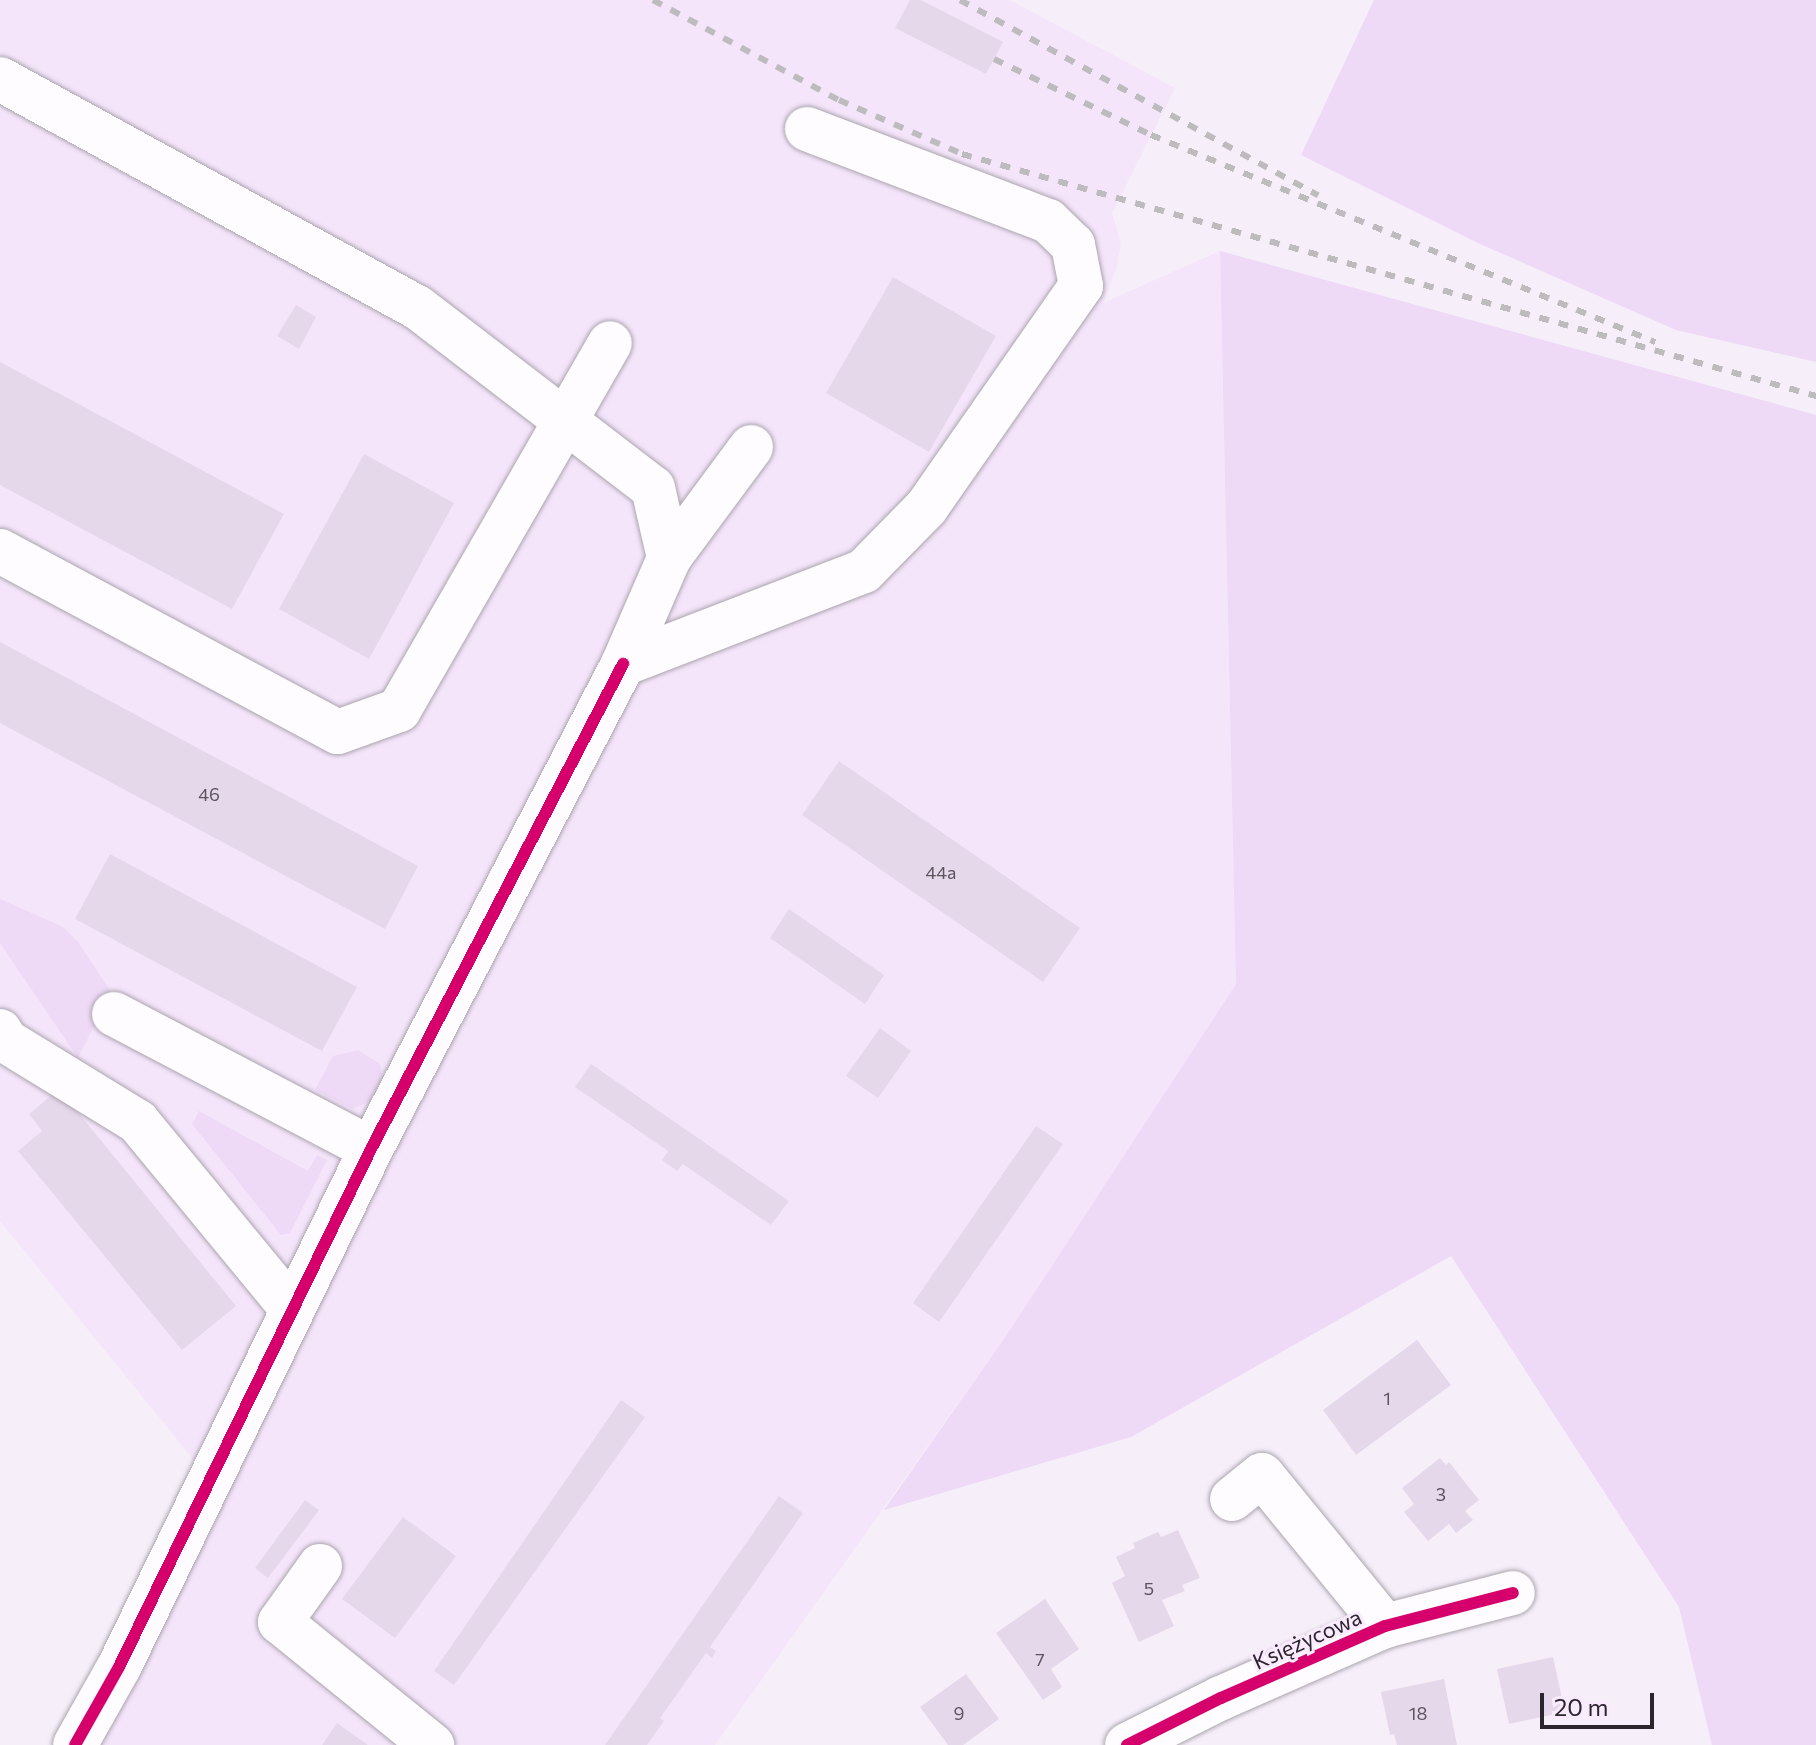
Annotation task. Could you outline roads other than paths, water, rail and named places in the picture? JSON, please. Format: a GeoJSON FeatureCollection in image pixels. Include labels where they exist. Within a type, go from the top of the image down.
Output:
{"type":"FeatureCollection","features":[{"type":"Feature","properties":{"kind":"street"},"geometry":{"type":"LineString","coordinates":[[0,79],[417,307],[653,488],[669,558]]}},
{"type":"Feature","properties":{"kind":"street"},"geometry":{"type":"LineString","coordinates":[[623,664],[864,571],[926,508],[1081,286],[1073,245],[1048,221],[807,129]]}},
{"type":"Feature","properties":{"kind":"street"},"geometry":{"type":"LineString","coordinates":[[0,551],[338,732],[399,710],[610,343]]}},
{"type":"Feature","properties":{"kind":"street"},"geometry":{"type":"LineString","coordinates":[[75,1745],[119,1667],[371,1149],[623,664],[669,558],[751,447]]}},
{"type":"Feature","properties":{"kind":"street"},"geometry":{"type":"LineString","coordinates":[[114,1014],[371,1149]]}},
{"type":"Feature","properties":{"kind":"street"},"geometry":{"type":"LineString","coordinates":[[0,1031],[6,1041],[138,1122],[292,1309]]}},
{"type":"Feature","properties":{"kind":"street"},"geometry":{"type":"LineString","coordinates":[[1232,1499],[1262,1475],[1385,1626]]}},
{"type":"Feature","properties":{"kind":"street"},"geometry":{"type":"LineString","coordinates":[[320,1566],[280,1622],[432,1745]]}},
{"type":"Feature","properties":{"kind":"street","name":"Księżycowa"},"geometry":{"type":"LineString","coordinates":[[1127,1745],[1221,1698],[1385,1626],[1513,1593]]}},
{"type":"Feature","properties":{"kind":"railway"},"geometry":{"type":"LineString","coordinates":[[653,0],[839,100],[962,154],[1816,396]]}},
{"type":"Feature","properties":{"kind":"railway"},"geometry":{"type":"LineString","coordinates":[[960,0],[1318,195]]}},
{"type":"Feature","properties":{"kind":"railway"},"geometry":{"type":"LineString","coordinates":[[994,59],[1151,135],[1655,342]]}}]}
